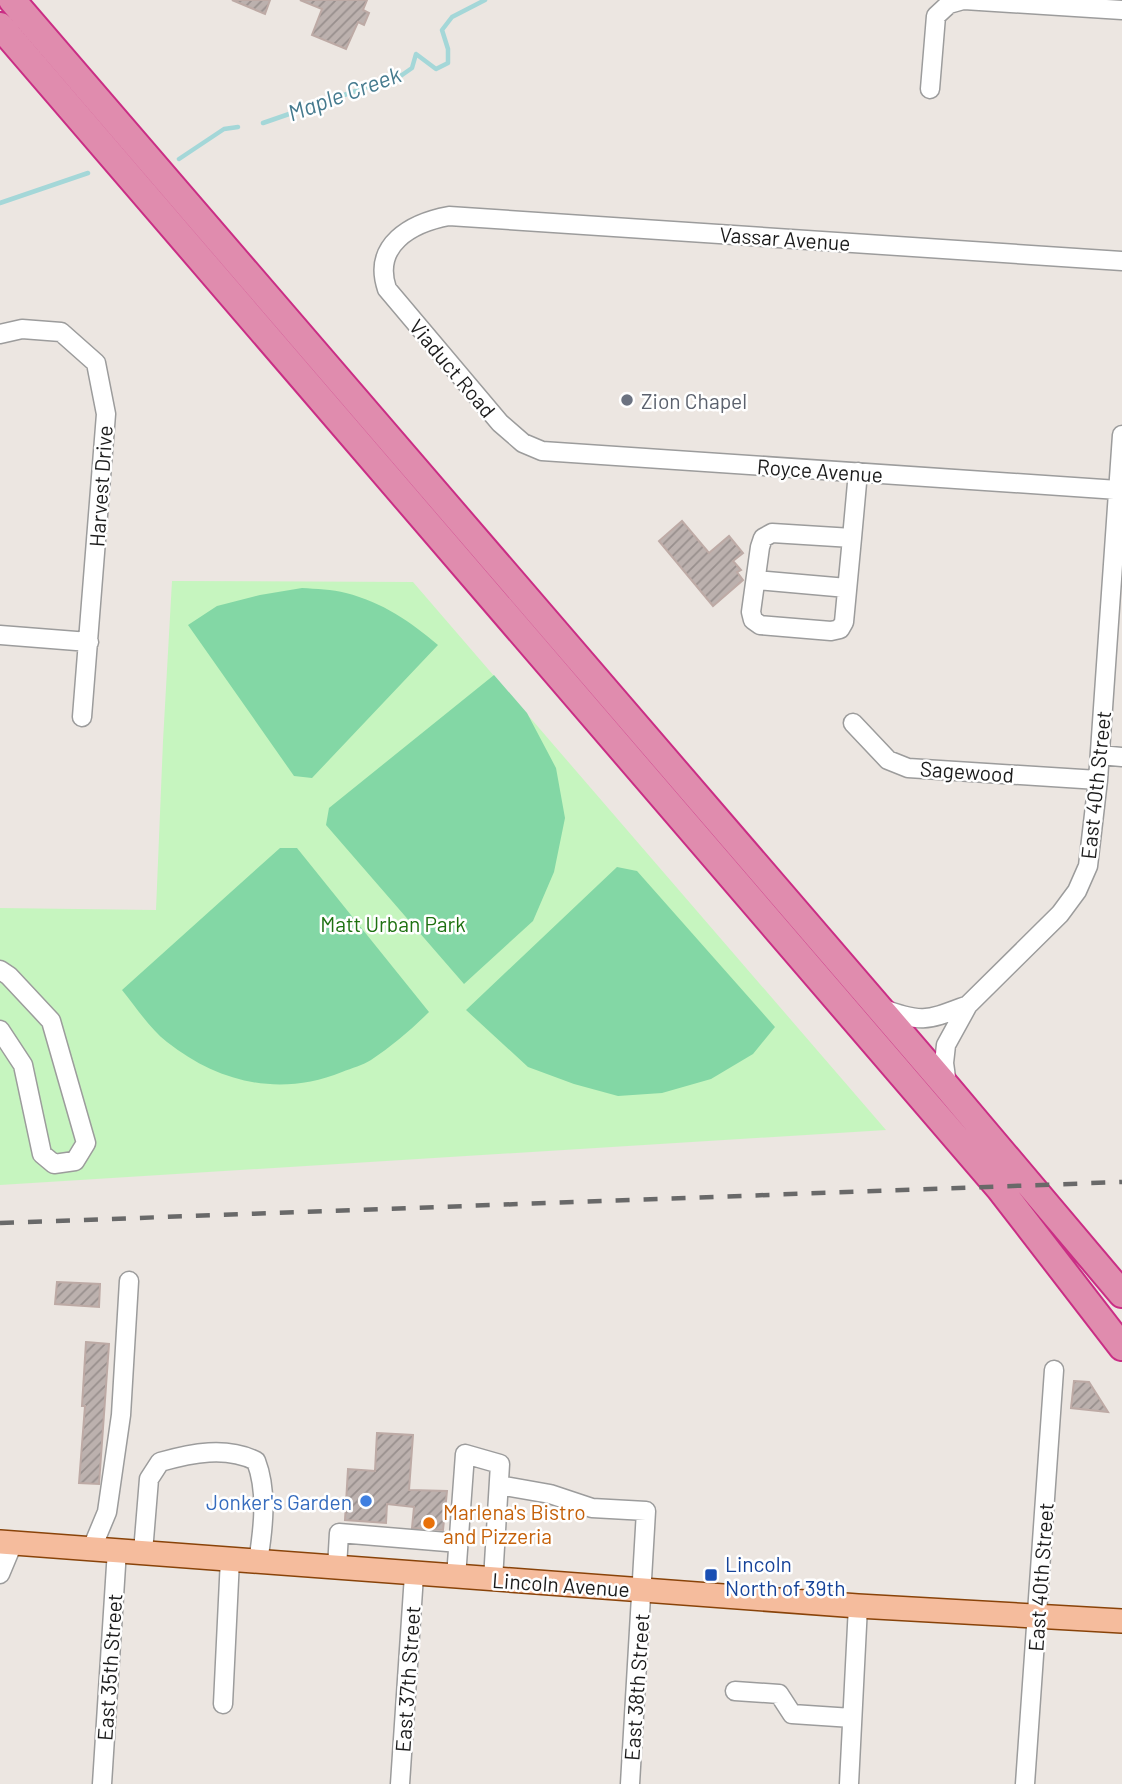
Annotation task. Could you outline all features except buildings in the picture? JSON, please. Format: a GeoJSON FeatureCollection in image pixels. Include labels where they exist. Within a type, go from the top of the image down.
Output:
{"type":"FeatureCollection","features":[{"type":"Feature","properties":{"kind":"highway"},"geometry":{"type":"LineString","coordinates":[[12,0],[1122,1294]]}},
{"type":"Feature","properties":{"kind":"highway"},"geometry":{"type":"LineString","coordinates":[[0,26],[1000,1189],[1122,1347]]}},
{"type":"Feature","properties":{"kind":"main road","name":"Lincoln Avenue"},"geometry":{"type":"LineString","coordinates":[[7,1542],[858,1606],[1122,1621]]}},
{"type":"Feature","properties":{"kind":"street"},"geometry":{"type":"LineString","coordinates":[[930,89],[936,16],[948,4],[964,0],[1122,10]]}},
{"type":"Feature","properties":{"kind":"street","name":"Vassar Avenue"},"geometry":{"type":"LineString","coordinates":[[387,289],[385,258],[395,242],[421,223],[449,216],[1122,261]]}},
{"type":"Feature","properties":{"kind":"street","name":"Viaduct Road"},"geometry":{"type":"LineString","coordinates":[[387,289],[500,423],[523,443]]}},
{"type":"Feature","properties":{"kind":"street","name":"Harvest Drive"},"geometry":{"type":"LineString","coordinates":[[0,334],[22,329],[61,332],[96,363],[106,414],[82,717]]}},
{"type":"Feature","properties":{"kind":"street","name":"East 40th Street"},"geometry":{"type":"LineString","coordinates":[[968,1005],[1050,926],[1077,891],[1088,866],[1118,549],[1122,435]]}},
{"type":"Feature","properties":{"kind":"street","name":"Royce Avenue"},"geometry":{"type":"LineString","coordinates":[[523,443],[542,451],[559,453],[858,472],[1119,494]]}},
{"type":"Feature","properties":{"kind":"street"},"geometry":{"type":"LineString","coordinates":[[852,538],[772,533],[763,538],[751,612],[754,620],[760,625],[831,631],[840,629],[844,622],[847,588],[852,538],[858,472]]}},
{"type":"Feature","properties":{"kind":"street"},"geometry":{"type":"LineString","coordinates":[[756,580],[847,588]]}},
{"type":"Feature","properties":{"kind":"street"},"geometry":{"type":"LineString","coordinates":[[0,635],[89,642]]}},
{"type":"Feature","properties":{"kind":"street","name":"Sagewood"},"geometry":{"type":"LineString","coordinates":[[853,723],[888,760],[908,768],[1098,780]]}},
{"type":"Feature","properties":{"kind":"street"},"geometry":{"type":"LineString","coordinates":[[1100,755],[1122,757]]}},
{"type":"Feature","properties":{"kind":"street"},"geometry":{"type":"LineString","coordinates":[[0,970],[9,976],[51,1021],[86,1143],[75,1161],[54,1164],[42,1154],[23,1065],[0,1030]]}},
{"type":"Feature","properties":{"kind":"street"},"geometry":{"type":"LineString","coordinates":[[878,1007],[921,1020],[968,1005]]}},
{"type":"Feature","properties":{"kind":"street"},"geometry":{"type":"LineString","coordinates":[[948,1088],[944,1052],[968,1005]]}},
{"type":"Feature","properties":{"kind":"street"},"geometry":{"type":"LineString","coordinates":[[92,1548],[107,1512],[121,1415],[129,1281]]}},
{"type":"Feature","properties":{"kind":"street","name":"East 40th Street"},"geometry":{"type":"LineString","coordinates":[[1025,1784],[1054,1370]]}},
{"type":"Feature","properties":{"kind":"street"},"geometry":{"type":"LineString","coordinates":[[143,1552],[149,1479],[160,1462],[210,1451],[246,1456],[257,1461],[262,1490],[262,1530],[258,1562]]}},
{"type":"Feature","properties":{"kind":"street"},"geometry":{"type":"LineString","coordinates":[[456,1577],[465,1454],[500,1464],[493,1580]]}},
{"type":"Feature","properties":{"kind":"street","name":"East 38th Street"},"geometry":{"type":"LineString","coordinates":[[499,1485],[550,1494],[592,1508],[646,1511],[629,1784]]}},
{"type":"Feature","properties":{"kind":"street"},"geometry":{"type":"LineString","coordinates":[[337,1568],[339,1533],[459,1543]]}},
{"type":"Feature","properties":{"kind":"street"},"geometry":{"type":"LineString","coordinates":[[0,1574],[7,1542]]}},
{"type":"Feature","properties":{"kind":"street","name":"East 35th Street"},"geometry":{"type":"LineString","coordinates":[[102,1784],[117,1550]]}},
{"type":"Feature","properties":{"kind":"street"},"geometry":{"type":"LineString","coordinates":[[223,1704],[230,1559]]}},
{"type":"Feature","properties":{"kind":"street","name":"East 37th Street"},"geometry":{"type":"LineString","coordinates":[[400,1784],[414,1574]]}},
{"type":"Feature","properties":{"kind":"street"},"geometry":{"type":"LineString","coordinates":[[849,1784],[858,1606]]}},
{"type":"Feature","properties":{"kind":"street"},"geometry":{"type":"LineString","coordinates":[[735,1691],[779,1694],[792,1714],[852,1718]]}},
{"type":"Feature","properties":{"kind":"green space","name":"Matt Urban Park"},"geometry":{"type":"Polygon","coordinates":[[[172,581],[413,582],[886,1130],[0,1185],[0,908],[156,910],[172,581]]]}},
{"type":"Feature","properties":{"kind":"green space"},"geometry":{"type":"Polygon","coordinates":[[[302,588],[341,592],[384,607],[438,645],[312,778],[294,776],[188,625],[217,606],[302,588]]]}},
{"type":"Feature","properties":{"kind":"green space"},"geometry":{"type":"Polygon","coordinates":[[[494,675],[527,713],[556,768],[565,818],[554,872],[533,921],[464,984],[326,825],[329,808],[494,675]]]}},
{"type":"Feature","properties":{"kind":"green space"},"geometry":{"type":"Polygon","coordinates":[[[280,848],[297,848],[429,1012],[371,1060],[319,1080],[296,1084],[251,1082],[208,1068],[167,1042],[143,1018],[122,990],[280,848]]]}},
{"type":"Feature","properties":{"kind":"green space"},"geometry":{"type":"Polygon","coordinates":[[[617,867],[637,871],[775,1027],[753,1054],[711,1079],[662,1093],[618,1096],[574,1084],[528,1067],[466,1010],[617,867]]]}},
{"type":"Feature","properties":{"kind":"waterway","name":"Maple Creek"},"geometry":{"type":"LineString","coordinates":[[263,123],[402,75],[412,68],[416,54],[436,69],[448,63],[448,49],[442,30],[452,17],[485,0]]}},
{"type":"Feature","properties":{"kind":"waterway","name":"Maple Creek"},"geometry":{"type":"LineString","coordinates":[[179,159],[224,129],[238,127]]}},
{"type":"Feature","properties":{"kind":"waterway","name":"Maple Creek"},"geometry":{"type":"LineString","coordinates":[[0,203],[88,173]]}},
{"type":"Feature","properties":{"kind":"railway"},"geometry":{"type":"LineString","coordinates":[[0,1223],[1122,1182]]}},
{"type":"Feature","properties":{"kind":"place","name":"Zion Chapel"},"geometry":{"type":"Point","coordinates":[627,400]}},
{"type":"Feature","properties":{"kind":"place","name":"Jonker's Garden"},"geometry":{"type":"Point","coordinates":[366,1501]}},
{"type":"Feature","properties":{"kind":"place","name":"Marlena's Bistro and Pizzeria"},"geometry":{"type":"Point","coordinates":[429,1523]}},
{"type":"Feature","properties":{"kind":"place","name":"Lincoln North of 39th"},"geometry":{"type":"Point","coordinates":[711,1575]}}]}
